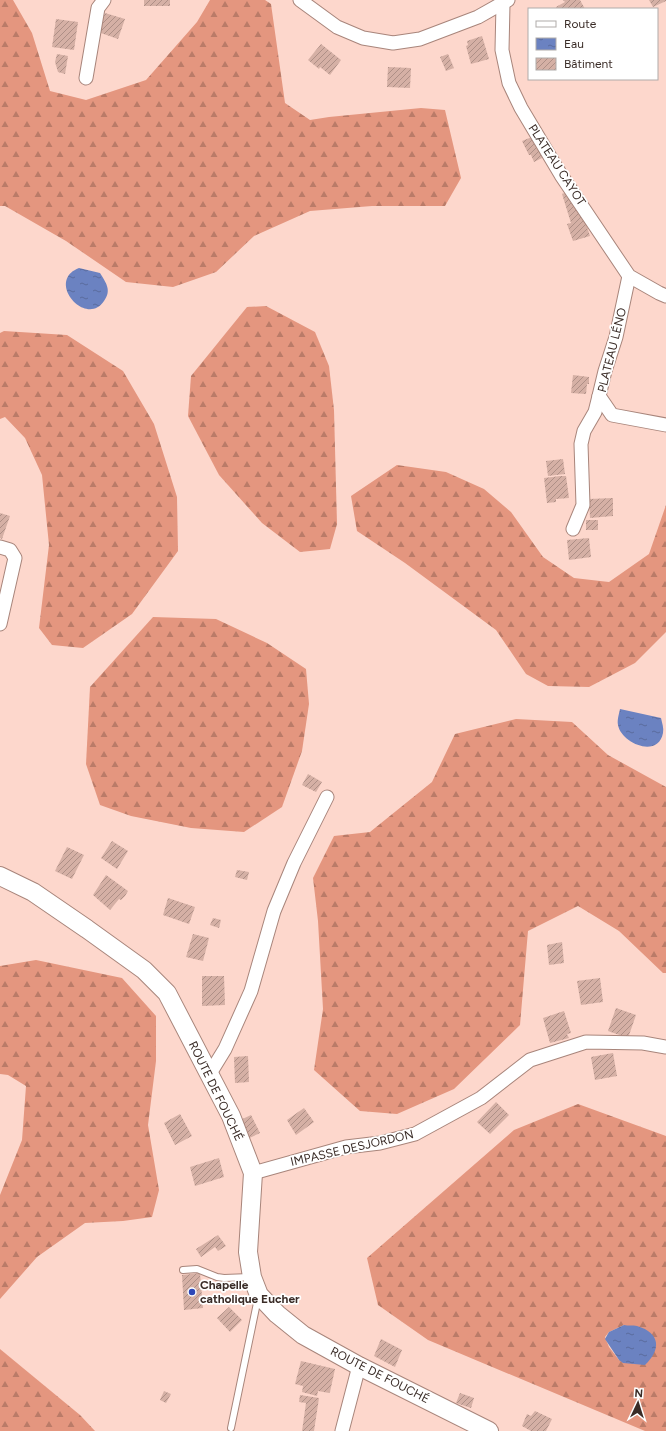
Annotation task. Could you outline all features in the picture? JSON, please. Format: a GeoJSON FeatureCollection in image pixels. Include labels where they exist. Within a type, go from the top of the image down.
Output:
{"type":"FeatureCollection","features":[{"type":"Feature","properties":{"kind":"main road","name":"ROUTE DE FOUCHÉ"},"geometry":{"type":"LineString","coordinates":[[0,876],[33,892],[144,970],[166,994],[231,1116],[253,1173],[248,1252],[252,1277],[259,1295],[277,1314],[303,1335],[359,1366],[489,1431]]}},
{"type":"Feature","properties":{"kind":"street"},"geometry":{"type":"LineString","coordinates":[[86,78],[98,8],[104,0]]}},
{"type":"Feature","properties":{"kind":"street"},"geometry":{"type":"LineString","coordinates":[[300,0],[337,28],[363,38],[393,43],[420,39],[478,17],[506,2]]}},
{"type":"Feature","properties":{"kind":"street","name":"PLATEAU CAYOT"},"geometry":{"type":"LineString","coordinates":[[506,2],[502,50],[509,83],[521,108],[561,175],[629,276],[666,296]]}},
{"type":"Feature","properties":{"kind":"street","name":"PLATEAU LÉNO"},"geometry":{"type":"LineString","coordinates":[[629,276],[616,337],[599,396],[612,415],[666,425]]}},
{"type":"Feature","properties":{"kind":"street"},"geometry":{"type":"LineString","coordinates":[[573,530],[583,505],[581,444],[584,431],[595,412],[599,396]]}},
{"type":"Feature","properties":{"kind":"street"},"geometry":{"type":"LineString","coordinates":[[0,547],[10,550],[15,558],[0,624]]}},
{"type":"Feature","properties":{"kind":"street"},"geometry":{"type":"LineString","coordinates":[[209,1075],[225,1049],[251,991],[274,911],[294,863],[326,797]]}},
{"type":"Feature","properties":{"kind":"street","name":"IMPASSE DESJORDON"},"geometry":{"type":"LineString","coordinates":[[253,1173],[346,1147],[380,1143],[416,1134],[481,1098],[530,1060],[586,1042],[643,1043],[666,1047]]}},
{"type":"Feature","properties":{"kind":"street"},"geometry":{"type":"LineString","coordinates":[[342,1431],[359,1366]]}},
{"type":"Feature","properties":{"kind":"lane"},"geometry":{"type":"LineString","coordinates":[[183,1270],[197,1269],[217,1277],[224,1278],[252,1277]]}},
{"type":"Feature","properties":{"kind":"lane"},"geometry":{"type":"LineString","coordinates":[[231,1428],[259,1295]]}},
{"type":"Feature","properties":{"kind":"green space"},"geometry":{"type":"Polygon","coordinates":[[[0,0],[13,0],[32,33],[50,91],[86,100],[146,80],[197,22],[210,0],[265,0],[271,4],[285,103],[310,120],[421,108],[445,110],[461,178],[445,206],[372,206],[310,211],[254,236],[216,272],[173,287],[126,282],[66,241],[5,206],[0,206],[0,0]]]}},
{"type":"Feature","properties":{"kind":"green space"},"geometry":{"type":"Polygon","coordinates":[[[266,306],[315,332],[329,366],[334,410],[337,524],[330,549],[300,552],[262,523],[219,475],[188,416],[191,376],[247,307],[266,306]]]}},
{"type":"Feature","properties":{"kind":"green space"},"geometry":{"type":"Polygon","coordinates":[[[4,331],[67,335],[123,371],[154,424],[177,497],[178,551],[132,614],[83,648],[52,645],[39,628],[49,545],[42,475],[25,438],[5,417],[0,419],[0,333],[4,331]]]}},
{"type":"Feature","properties":{"kind":"green space"},"geometry":{"type":"Polygon","coordinates":[[[397,465],[446,472],[484,489],[511,512],[543,557],[574,578],[609,582],[649,554],[666,505],[666,632],[635,663],[589,687],[548,686],[526,674],[496,630],[405,563],[357,531],[351,496],[397,465]]]}},
{"type":"Feature","properties":{"kind":"green space"},"geometry":{"type":"Polygon","coordinates":[[[153,617],[216,619],[267,643],[306,669],[309,704],[302,751],[282,807],[244,832],[191,828],[131,816],[100,805],[86,764],[90,687],[153,617]]]}},
{"type":"Feature","properties":{"kind":"green space"},"geometry":{"type":"Polygon","coordinates":[[[516,719],[572,722],[608,755],[666,787],[666,973],[663,973],[619,931],[578,906],[528,931],[520,1025],[454,1089],[397,1114],[360,1111],[314,1070],[323,1009],[318,921],[313,878],[334,836],[370,832],[432,782],[455,734],[516,719]]]}},
{"type":"Feature","properties":{"kind":"green space"},"geometry":{"type":"Polygon","coordinates":[[[36,960],[122,978],[156,1016],[156,1061],[148,1125],[159,1190],[152,1217],[123,1221],[85,1223],[37,1257],[0,1299],[0,1195],[22,1140],[26,1086],[8,1075],[0,1074],[0,966],[36,960]]]}},
{"type":"Feature","properties":{"kind":"green space"},"geometry":{"type":"Polygon","coordinates":[[[578,1104],[666,1136],[666,1431],[645,1431],[428,1340],[378,1305],[367,1258],[514,1130],[578,1104]],[[624,1325],[609,1332],[605,1337],[609,1347],[619,1360],[624,1325]]]}},
{"type":"Feature","properties":{"kind":"green space"},"geometry":{"type":"Polygon","coordinates":[[[0,1349],[80,1415],[95,1431],[0,1431],[0,1349]]]}},
{"type":"Feature","properties":{"kind":"water"},"geometry":{"type":"Polygon","coordinates":[[[79,268],[100,273],[106,283],[108,293],[104,301],[96,308],[88,309],[79,306],[72,300],[67,291],[66,282],[70,274],[79,268]]]}},
{"type":"Feature","properties":{"kind":"water"},"geometry":{"type":"Polygon","coordinates":[[[620,709],[661,718],[663,733],[660,741],[647,747],[640,746],[626,738],[618,725],[620,709]]]}},
{"type":"Feature","properties":{"kind":"water"},"geometry":{"type":"Polygon","coordinates":[[[624,1325],[637,1326],[645,1329],[654,1337],[656,1348],[654,1354],[645,1365],[623,1363],[619,1360],[605,1339],[609,1332],[624,1325]]]}},
{"type":"Feature","properties":{"kind":"building"},"geometry":{"type":"Polygon","coordinates":[[[144,0],[170,0],[170,6],[144,6],[144,0]]]}},
{"type":"Feature","properties":{"kind":"building"},"geometry":{"type":"Polygon","coordinates":[[[563,0],[580,0],[584,8],[556,7],[565,2],[563,0]]]}},
{"type":"Feature","properties":{"kind":"building"},"geometry":{"type":"Polygon","coordinates":[[[649,0],[666,0],[666,1],[653,7],[649,0]]]}},
{"type":"Feature","properties":{"kind":"building"},"geometry":{"type":"Polygon","coordinates":[[[105,13],[125,19],[118,39],[98,32],[105,13]]]}},
{"type":"Feature","properties":{"kind":"building"},"geometry":{"type":"Polygon","coordinates":[[[56,19],[78,22],[74,50],[52,47],[56,19]]]}},
{"type":"Feature","properties":{"kind":"building"},"geometry":{"type":"Polygon","coordinates":[[[482,36],[489,59],[471,64],[466,46],[468,45],[467,41],[482,36]]]}},
{"type":"Feature","properties":{"kind":"building"},"geometry":{"type":"Polygon","coordinates":[[[321,44],[341,60],[330,75],[320,67],[319,69],[308,60],[321,44]]]}},
{"type":"Feature","properties":{"kind":"building"},"geometry":{"type":"Polygon","coordinates":[[[57,54],[68,56],[65,74],[58,72],[55,62],[57,54]]]}},
{"type":"Feature","properties":{"kind":"building"},"geometry":{"type":"Polygon","coordinates":[[[448,54],[454,68],[446,71],[440,57],[448,54]]]}},
{"type":"Feature","properties":{"kind":"building"},"geometry":{"type":"Polygon","coordinates":[[[388,67],[411,68],[410,88],[387,87],[388,67]]]}},
{"type":"Feature","properties":{"kind":"building"},"geometry":{"type":"Polygon","coordinates":[[[532,137],[537,149],[539,148],[544,157],[534,162],[522,141],[532,137]]]}},
{"type":"Feature","properties":{"kind":"building"},"geometry":{"type":"Polygon","coordinates":[[[567,192],[576,199],[582,219],[584,218],[590,236],[573,241],[567,224],[571,223],[562,194],[567,192]]]}},
{"type":"Feature","properties":{"kind":"building"},"geometry":{"type":"Polygon","coordinates":[[[573,375],[589,377],[589,384],[587,384],[586,394],[571,393],[573,375]]]}},
{"type":"Feature","properties":{"kind":"building"},"geometry":{"type":"Polygon","coordinates":[[[563,459],[565,474],[548,476],[546,461],[563,459]]]}},
{"type":"Feature","properties":{"kind":"building"},"geometry":{"type":"Polygon","coordinates":[[[566,476],[569,498],[556,499],[556,502],[547,503],[544,478],[566,476]]]}},
{"type":"Feature","properties":{"kind":"building"},"geometry":{"type":"Polygon","coordinates":[[[613,498],[613,516],[590,518],[589,499],[613,498]]]}},
{"type":"Feature","properties":{"kind":"building"},"geometry":{"type":"Polygon","coordinates":[[[0,513],[10,516],[2,539],[0,538],[0,513]]]}},
{"type":"Feature","properties":{"kind":"building"},"geometry":{"type":"Polygon","coordinates":[[[586,520],[598,520],[598,530],[586,530],[586,520]]]}},
{"type":"Feature","properties":{"kind":"building"},"geometry":{"type":"Polygon","coordinates":[[[589,538],[591,557],[569,560],[567,540],[589,538]]]}},
{"type":"Feature","properties":{"kind":"building"},"geometry":{"type":"Polygon","coordinates":[[[308,774],[322,782],[316,792],[302,785],[308,774]]]}},
{"type":"Feature","properties":{"kind":"building"},"geometry":{"type":"Polygon","coordinates":[[[112,841],[128,851],[117,869],[101,858],[112,841]]]}},
{"type":"Feature","properties":{"kind":"building"},"geometry":{"type":"Polygon","coordinates":[[[67,847],[84,855],[72,879],[55,871],[67,847]]]}},
{"type":"Feature","properties":{"kind":"building"},"geometry":{"type":"Polygon","coordinates":[[[237,870],[249,872],[247,880],[235,877],[237,870]]]}},
{"type":"Feature","properties":{"kind":"building"},"geometry":{"type":"Polygon","coordinates":[[[106,875],[128,891],[125,896],[121,900],[119,899],[110,910],[93,895],[106,875]]]}},
{"type":"Feature","properties":{"kind":"building"},"geometry":{"type":"Polygon","coordinates":[[[168,898],[195,907],[189,924],[163,915],[168,898]]]}},
{"type":"Feature","properties":{"kind":"building"},"geometry":{"type":"Polygon","coordinates":[[[213,918],[221,920],[219,928],[210,925],[213,918]]]}},
{"type":"Feature","properties":{"kind":"building"},"geometry":{"type":"Polygon","coordinates":[[[193,934],[209,938],[203,961],[186,957],[193,934]]]}},
{"type":"Feature","properties":{"kind":"building"},"geometry":{"type":"Polygon","coordinates":[[[562,942],[564,963],[549,965],[547,945],[562,942]]]}},
{"type":"Feature","properties":{"kind":"building"},"geometry":{"type":"Polygon","coordinates":[[[202,976],[224,976],[225,1005],[202,1006],[202,976]]]}},
{"type":"Feature","properties":{"kind":"building"},"geometry":{"type":"Polygon","coordinates":[[[600,978],[603,1002],[581,1005],[577,981],[600,978]]]}},
{"type":"Feature","properties":{"kind":"building"},"geometry":{"type":"Polygon","coordinates":[[[616,1008],[636,1015],[628,1038],[608,1031],[616,1008]]]}},
{"type":"Feature","properties":{"kind":"building"},"geometry":{"type":"Polygon","coordinates":[[[564,1011],[571,1033],[567,1034],[569,1038],[550,1043],[543,1018],[564,1011]]]}},
{"type":"Feature","properties":{"kind":"building"},"geometry":{"type":"Polygon","coordinates":[[[613,1053],[617,1076],[595,1080],[591,1057],[613,1053]]]}},
{"type":"Feature","properties":{"kind":"building"},"geometry":{"type":"Polygon","coordinates":[[[248,1056],[249,1082],[235,1083],[234,1057],[248,1056]]]}},
{"type":"Feature","properties":{"kind":"building"},"geometry":{"type":"Polygon","coordinates":[[[496,1102],[509,1115],[490,1134],[477,1122],[496,1102]]]}},
{"type":"Feature","properties":{"kind":"building"},"geometry":{"type":"Polygon","coordinates":[[[304,1108],[314,1122],[296,1135],[287,1120],[304,1108]]]}},
{"type":"Feature","properties":{"kind":"building"},"geometry":{"type":"Polygon","coordinates":[[[180,1114],[192,1136],[175,1145],[164,1123],[180,1114]]]}},
{"type":"Feature","properties":{"kind":"building"},"geometry":{"type":"Polygon","coordinates":[[[251,1115],[260,1133],[243,1141],[234,1123],[251,1115]]]}},
{"type":"Feature","properties":{"kind":"building"},"geometry":{"type":"Polygon","coordinates":[[[219,1158],[224,1177],[195,1186],[190,1167],[219,1158]]]}},
{"type":"Feature","properties":{"kind":"building"},"geometry":{"type":"Polygon","coordinates":[[[218,1235],[226,1246],[218,1251],[215,1247],[201,1257],[196,1249],[218,1235]]]}},
{"type":"Feature","properties":{"kind":"building","name":"Chapelle catholique Eucher"},"geometry":{"type":"Polygon","coordinates":[[[200,1273],[203,1308],[184,1310],[182,1275],[200,1273]]]}},
{"type":"Feature","properties":{"kind":"building"},"geometry":{"type":"Polygon","coordinates":[[[229,1307],[242,1320],[230,1332],[217,1318],[229,1307]]]}},
{"type":"Feature","properties":{"kind":"building"},"geometry":{"type":"Polygon","coordinates":[[[381,1339],[402,1350],[395,1367],[374,1356],[381,1339]]]}},
{"type":"Feature","properties":{"kind":"building"},"geometry":{"type":"Polygon","coordinates":[[[301,1361],[335,1369],[329,1393],[318,1391],[317,1396],[302,1392],[303,1386],[295,1384],[301,1361]]]}},
{"type":"Feature","properties":{"kind":"building"},"geometry":{"type":"Polygon","coordinates":[[[164,1391],[171,1394],[166,1403],[160,1400],[164,1391]]]}},
{"type":"Feature","properties":{"kind":"building"},"geometry":{"type":"Polygon","coordinates":[[[460,1393],[474,1398],[471,1408],[456,1403],[460,1393]]]}},
{"type":"Feature","properties":{"kind":"building"},"geometry":{"type":"Polygon","coordinates":[[[300,1395],[319,1398],[314,1431],[302,1431],[306,1403],[299,1402],[300,1395]]]}},
{"type":"Feature","properties":{"kind":"building"},"geometry":{"type":"Polygon","coordinates":[[[535,1411],[552,1419],[546,1431],[531,1431],[522,1426],[527,1414],[531,1416],[535,1411]]]}},
{"type":"Feature","properties":{"kind":"place","name":"Chapelle catholique Eucher"},"geometry":{"type":"Point","coordinates":[192,1292]}}]}
